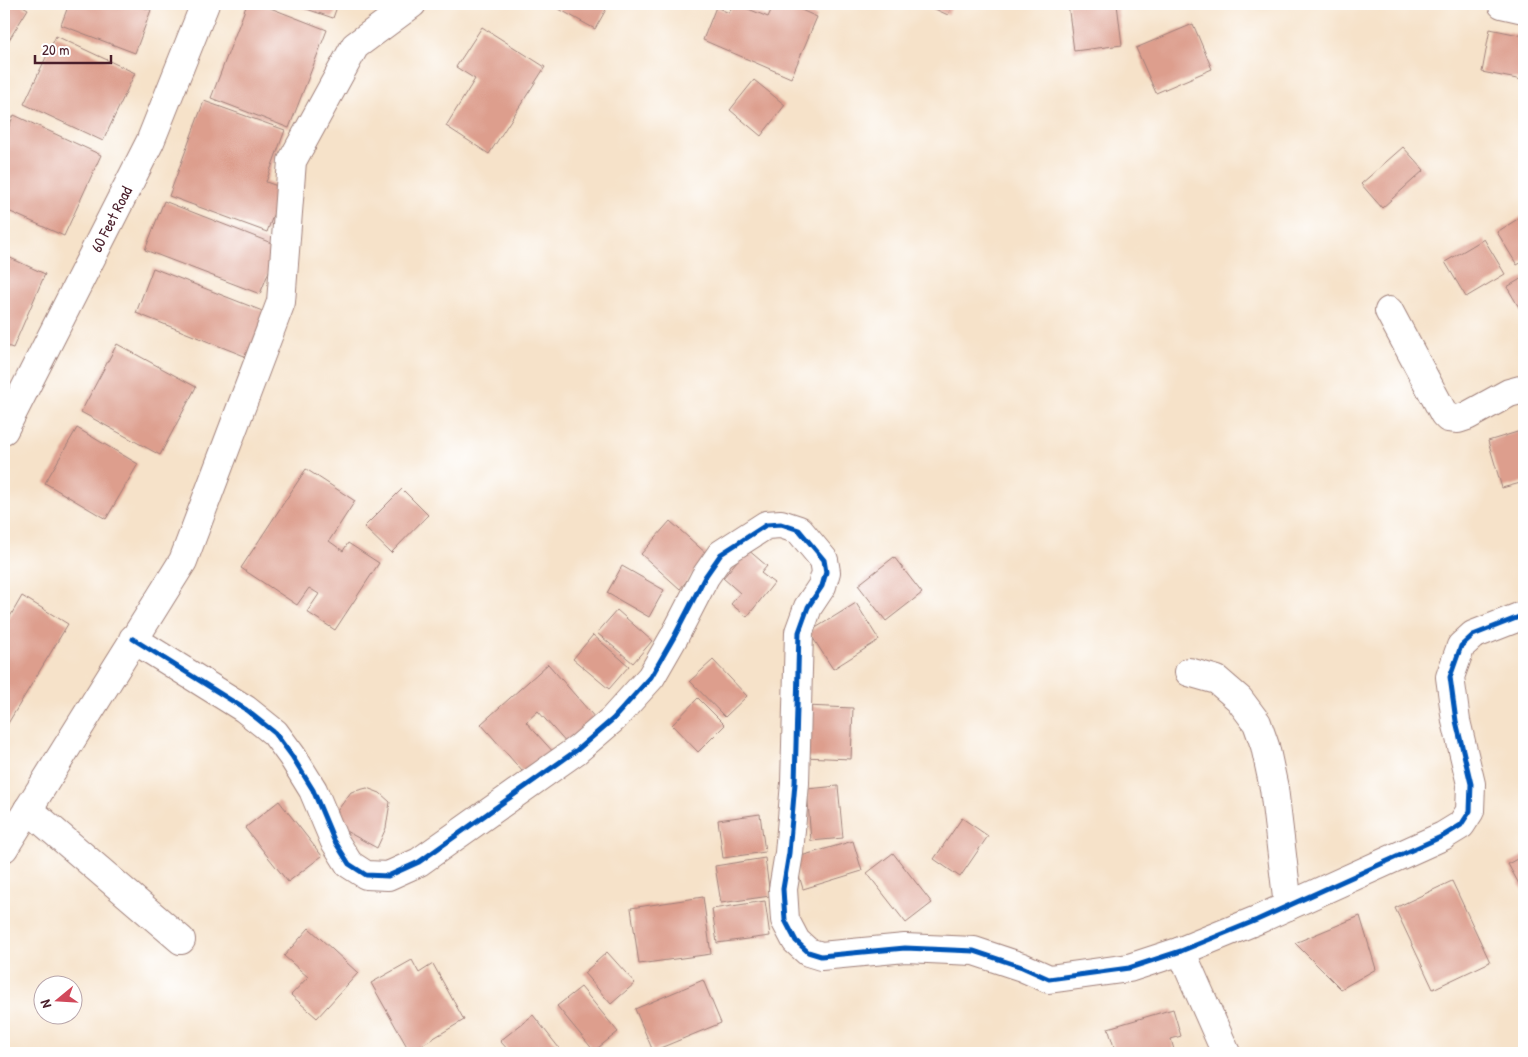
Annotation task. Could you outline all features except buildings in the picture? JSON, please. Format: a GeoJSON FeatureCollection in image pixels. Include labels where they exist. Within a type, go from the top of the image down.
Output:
{"type":"FeatureCollection","features":[{"type":"Feature","properties":{"kind":"street","name":"60 Feet Road"},"geometry":{"type":"LineString","coordinates":[[4,430],[150,142],[205,4]]}},
{"type":"Feature","properties":{"kind":"street"},"geometry":{"type":"LineString","coordinates":[[4,848],[183,561],[281,302],[292,161],[355,46],[412,4]]}},
{"type":"Feature","properties":{"kind":"street"},"geometry":{"type":"LineString","coordinates":[[1502,4],[1524,9]]}},
{"type":"Feature","properties":{"kind":"street"},"geometry":{"type":"LineString","coordinates":[[1389,310],[1444,414],[1448,418],[1458,420],[1508,393],[1524,389]]}},
{"type":"Feature","properties":{"kind":"street"},"geometry":{"type":"LineString","coordinates":[[133,639],[245,709],[275,733],[313,790],[334,840],[350,864],[366,876],[388,876],[419,862],[577,750],[613,719],[651,677],[705,577],[721,554],[766,525],[781,524],[799,530],[824,560],[826,572],[822,586],[808,607],[799,632],[795,783],[789,853],[783,889],[785,920],[796,941],[808,952],[821,956],[906,948],[974,951],[1022,967],[1050,979],[1129,968],[1181,951],[1288,906],[1443,836],[1461,825],[1470,811],[1471,784],[1456,721],[1450,677],[1461,646],[1473,635],[1524,615]]}},
{"type":"Feature","properties":{"kind":"street"},"geometry":{"type":"LineString","coordinates":[[1189,672],[1217,680],[1239,699],[1257,723],[1265,746],[1274,788],[1288,906]]}},
{"type":"Feature","properties":{"kind":"street"},"geometry":{"type":"LineString","coordinates":[[28,809],[181,940]]}},
{"type":"Feature","properties":{"kind":"street"},"geometry":{"type":"LineString","coordinates":[[1181,951],[1226,1053]]}},
{"type":"Feature","properties":{"kind":"cycle path"},"geometry":{"type":"LineString","coordinates":[[133,639],[245,709],[275,733],[313,790],[334,840],[349,864],[366,875],[388,876],[419,862],[577,750],[613,719],[651,677],[705,577],[721,554],[766,525],[781,524],[799,530],[824,560],[826,572],[822,586],[808,607],[799,632],[795,783],[789,853],[783,889],[785,920],[796,941],[808,952],[821,956],[905,948],[974,951],[1022,967],[1049,979],[1129,968],[1181,951],[1257,920],[1443,836],[1461,825],[1470,811],[1471,784],[1456,721],[1450,677],[1461,646],[1473,635],[1524,615]]}}]}
